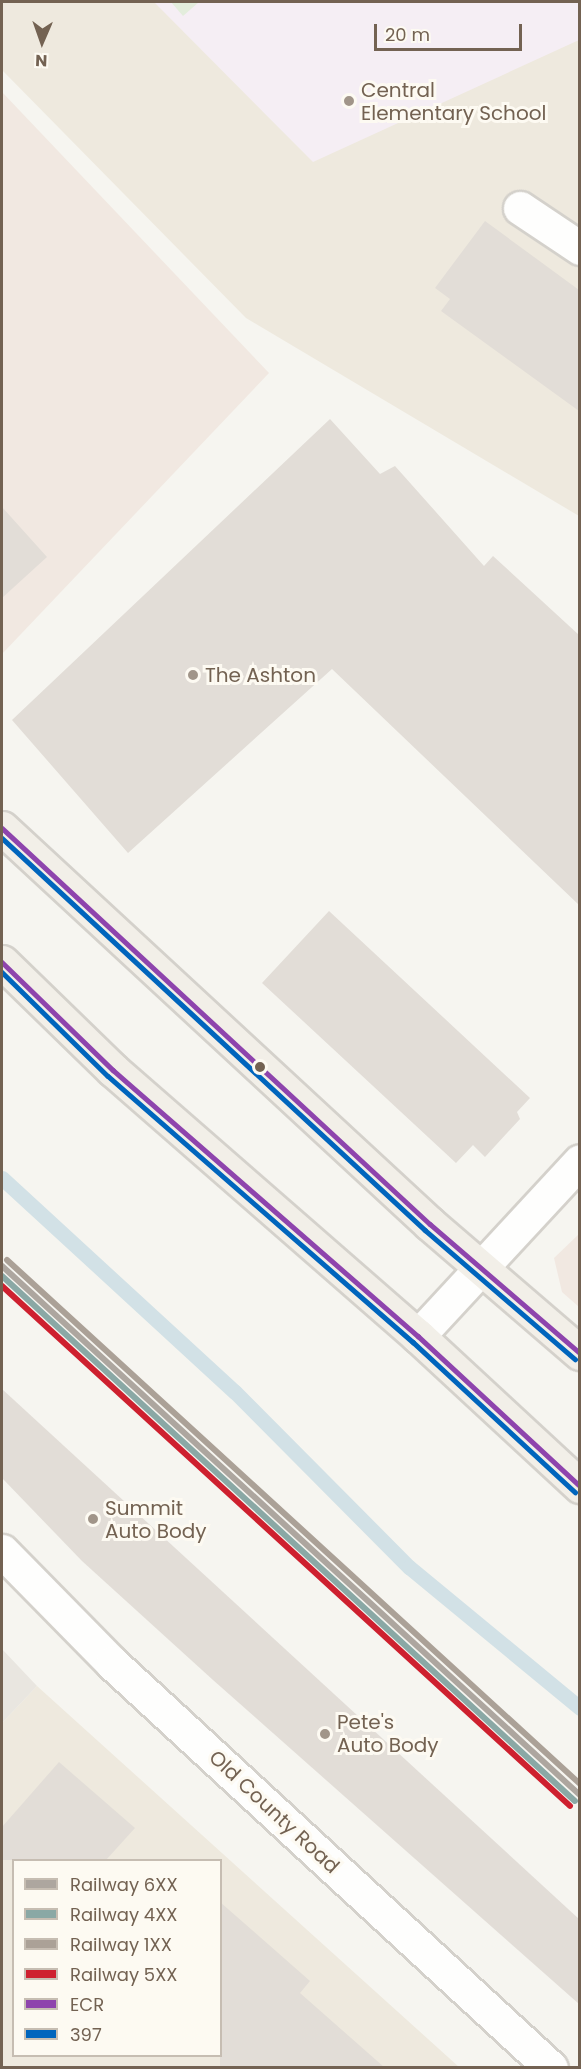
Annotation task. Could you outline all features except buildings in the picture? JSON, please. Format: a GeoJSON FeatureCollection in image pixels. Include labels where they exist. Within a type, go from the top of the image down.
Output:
{"type":"FeatureCollection","features":[{"type":"Feature","properties":{"kind":"main road"},"geometry":{"type":"LineString","coordinates":[[2,828],[430,1224],[483,1267],[579,1353]]}},
{"type":"Feature","properties":{"kind":"main road"},"geometry":{"type":"LineString","coordinates":[[2,962],[113,1070],[418,1336],[579,1486]]}},
{"type":"Feature","properties":{"kind":"street"},"geometry":{"type":"LineString","coordinates":[[520,208],[579,248]]}},
{"type":"Feature","properties":{"kind":"street"},"geometry":{"type":"LineString","coordinates":[[418,1336],[579,1161]]}},
{"type":"Feature","properties":{"kind":"street","name":"Old County Road"},"geometry":{"type":"LineString","coordinates":[[2,1551],[112,1663],[551,2067]]}},
{"type":"Feature","properties":{"kind":"shaded area"},"geometry":{"type":"Polygon","coordinates":[[[2,2],[579,2],[579,516],[246,318],[2,70],[2,2]]]}},
{"type":"Feature","properties":{"kind":"shaded area","name":"Central Elementary School"},"geometry":{"type":"Polygon","coordinates":[[[154,2],[579,2],[579,40],[313,162],[154,2]]]}},
{"type":"Feature","properties":{"kind":"shaded area"},"geometry":{"type":"Polygon","coordinates":[[[2,92],[269,373],[2,654],[2,92]]]}},
{"type":"Feature","properties":{"kind":"shaded area"},"geometry":{"type":"Polygon","coordinates":[[[579,1234],[579,1307],[562,1292],[554,1258],[579,1234]]]}},
{"type":"Feature","properties":{"kind":"shaded area"},"geometry":{"type":"Polygon","coordinates":[[[2,1649],[37,1686],[2,1723],[2,1649]]]}},
{"type":"Feature","properties":{"kind":"shaded area"},"geometry":{"type":"Polygon","coordinates":[[[37,1686],[459,2067],[2,2067],[2,1723],[37,1686]]]}},
{"type":"Feature","properties":{"kind":"green space"},"geometry":{"type":"Polygon","coordinates":[[[171,2],[199,2],[183,16],[171,2]]]}},
{"type":"Feature","properties":{"kind":"waterway"},"geometry":{"type":"LineString","coordinates":[[2,1178],[235,1392],[409,1567],[580,1708]]}},
{"type":"Feature","properties":{"kind":"rail line","name":"1XX"},"geometry":{"type":"LineString","coordinates":[[7,1260],[580,1784]]}},
{"type":"Feature","properties":{"kind":"rail line","name":"6XX"},"geometry":{"type":"LineString","coordinates":[[2,1266],[580,1795]]}},
{"type":"Feature","properties":{"kind":"rail line","name":"4XX"},"geometry":{"type":"LineString","coordinates":[[2,1276],[575,1801]]}},
{"type":"Feature","properties":{"kind":"rail line","name":"5XX"},"geometry":{"type":"LineString","coordinates":[[2,1286],[570,1806]]}},
{"type":"Feature","properties":{"kind":"transit line","name":"ECR"},"geometry":{"type":"LineString","coordinates":[[2,828],[430,1224],[580,1353]]}},
{"type":"Feature","properties":{"kind":"transit line","name":"397"},"geometry":{"type":"LineString","coordinates":[[2,838],[425,1230],[575,1359]]}},
{"type":"Feature","properties":{"kind":"transit line","name":"ECR"},"geometry":{"type":"LineString","coordinates":[[2,962],[113,1070],[418,1336],[580,1486]]}},
{"type":"Feature","properties":{"kind":"transit line","name":"397"},"geometry":{"type":"LineString","coordinates":[[2,972],[108,1076],[413,1342],[575,1492]]}},
{"type":"Feature","properties":{"kind":"place","name":"Central Elementary School"},"geometry":{"type":"Point","coordinates":[349,101]}},
{"type":"Feature","properties":{"kind":"place","name":"The Ashton"},"geometry":{"type":"Point","coordinates":[193,675]}},
{"type":"Feature","properties":{"kind":"place","name":"Summit Auto Body"},"geometry":{"type":"Point","coordinates":[93,1519]}},
{"type":"Feature","properties":{"kind":"place","name":"Pete's Auto Body"},"geometry":{"type":"Point","coordinates":[325,1734]}}]}
